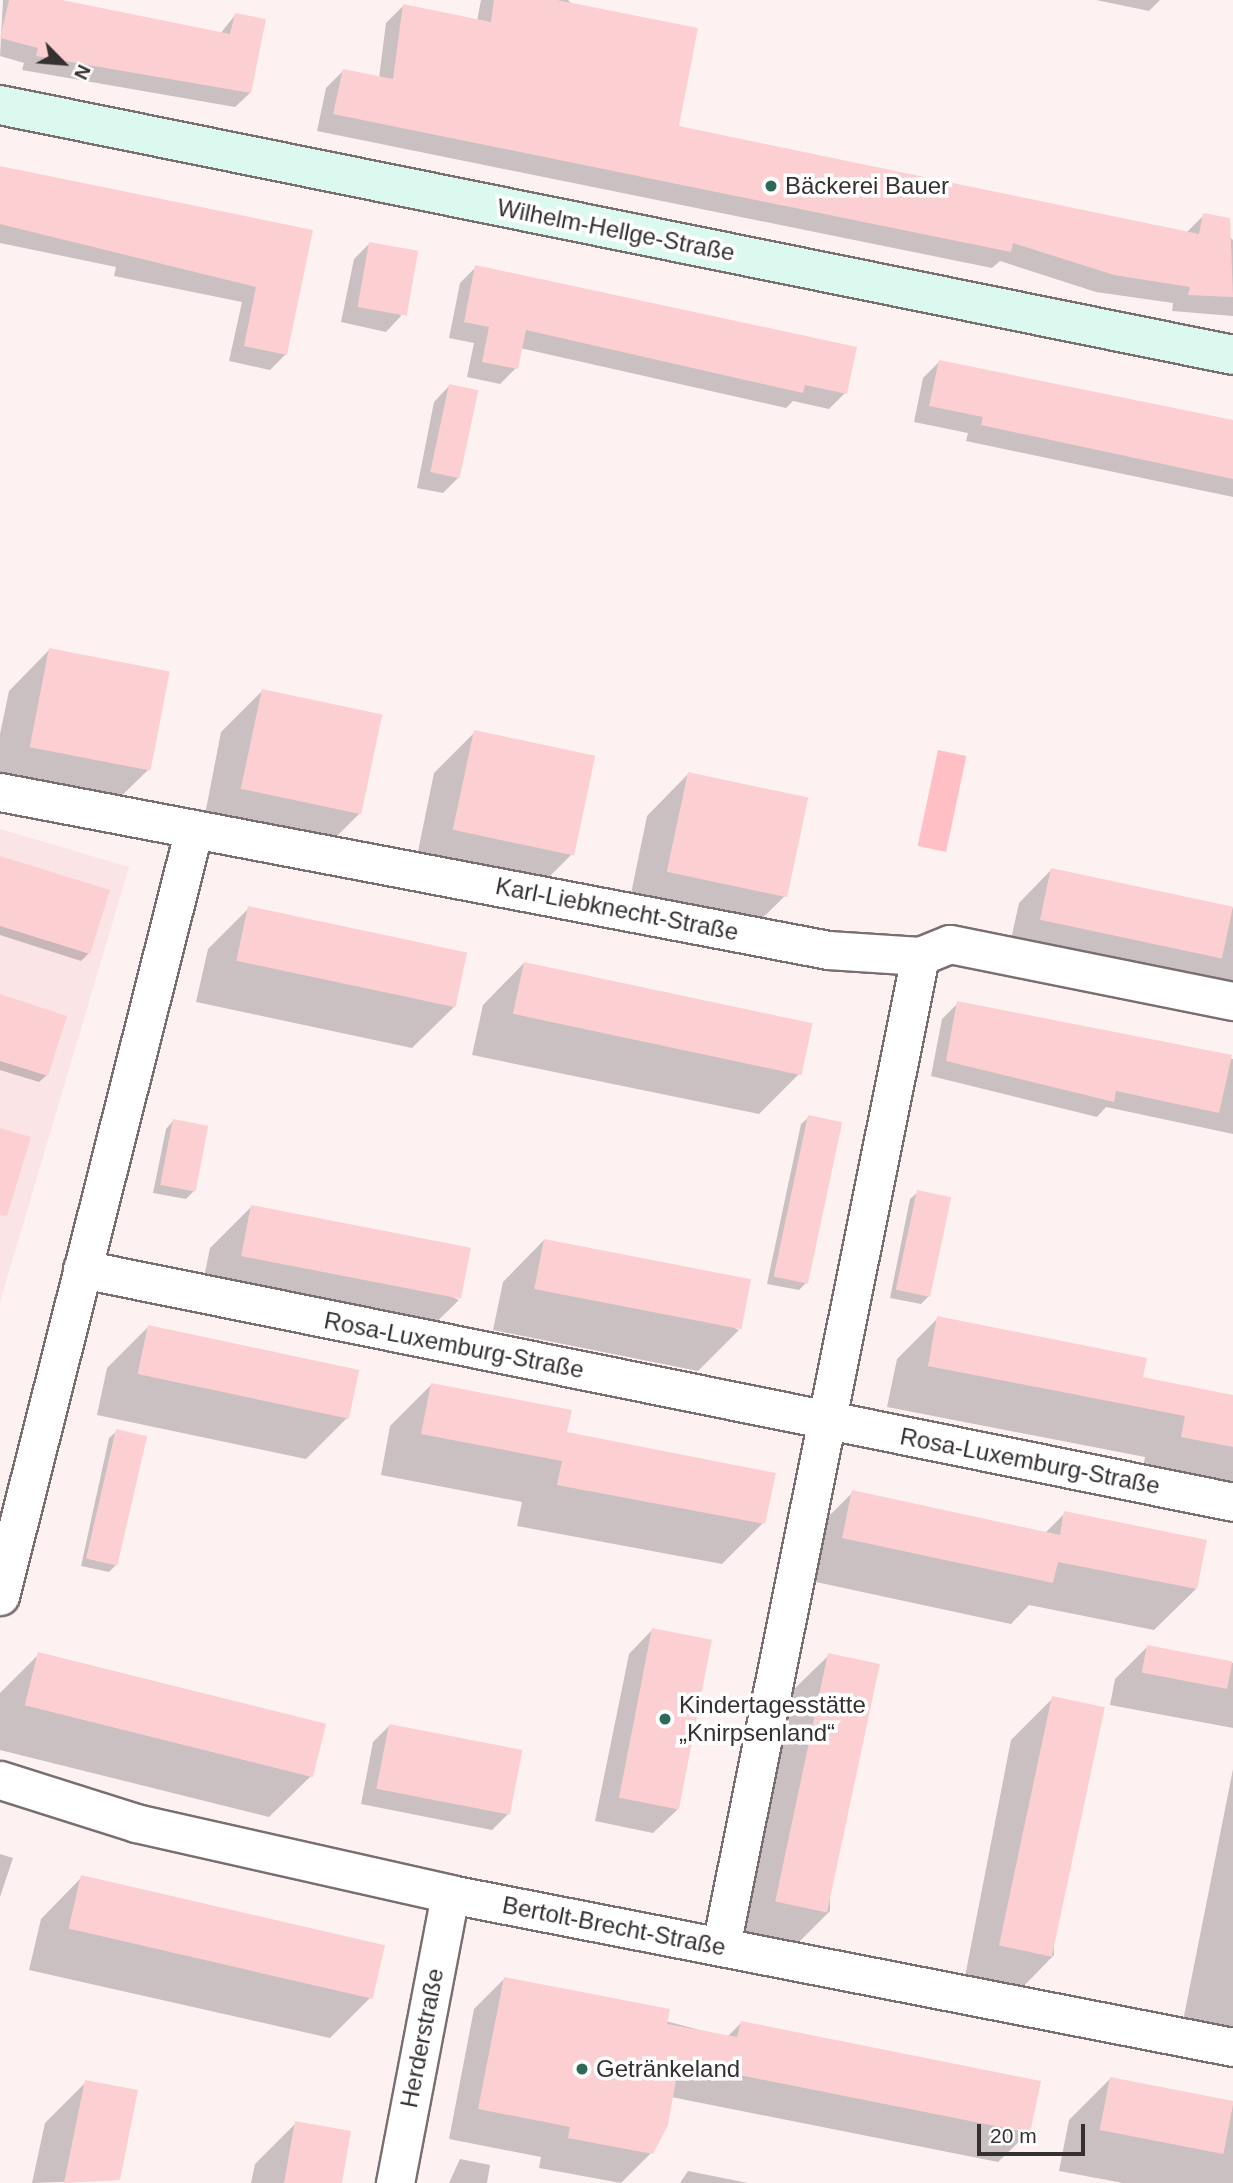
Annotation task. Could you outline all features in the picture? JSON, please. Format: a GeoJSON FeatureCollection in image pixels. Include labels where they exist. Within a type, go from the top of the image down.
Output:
{"type":"FeatureCollection","features":[{"type":"Feature","properties":{"kind":"main road","name":"Wilhelm-Hellge-Straße"},"geometry":{"type":"LineString","coordinates":[[0,106],[1233,355]]}},
{"type":"Feature","properties":{"kind":"street","name":"Karl-Liebknecht-Straße"},"geometry":{"type":"LineString","coordinates":[[0,792],[828,950],[920,956],[950,944],[1233,1001]]}},
{"type":"Feature","properties":{"kind":"street"},"geometry":{"type":"LineString","coordinates":[[0,1596],[194,829]]}},
{"type":"Feature","properties":{"kind":"street"},"geometry":{"type":"LineString","coordinates":[[721,1946],[920,956]]}},
{"type":"Feature","properties":{"kind":"street","name":"Rosa-Luxemburg-Straße"},"geometry":{"type":"LineString","coordinates":[[82,1269],[1233,1503]]}},
{"type":"Feature","properties":{"kind":"street","name":"Bertolt-Brecht-Straße"},"geometry":{"type":"LineString","coordinates":[[0,1780],[136,1823],[450,1894],[1233,2047]]}},
{"type":"Feature","properties":{"kind":"street","name":"Herderstraße"},"geometry":{"type":"LineString","coordinates":[[395,2183],[450,1894]]}},
{"type":"Feature","properties":{"kind":"shaded area"},"geometry":{"type":"Polygon","coordinates":[[[938,750],[966,756],[946,852],[918,846],[938,750]]]}},
{"type":"Feature","properties":{"kind":"shaded area"},"geometry":{"type":"Polygon","coordinates":[[[0,829],[129,867],[0,1302],[0,829]]]}},
{"type":"Feature","properties":{"kind":"building"},"geometry":{"type":"Polygon","coordinates":[[[9,0],[62,0],[230,34],[235,13],[266,19],[251,93],[36,56],[38,48],[0,38],[9,0]]]}},
{"type":"Feature","properties":{"kind":"building"},"geometry":{"type":"Polygon","coordinates":[[[494,0],[557,0],[698,28],[679,126],[1199,234],[1203,213],[1230,218],[1233,297],[1188,295],[1190,287],[1114,275],[1013,243],[1011,252],[333,114],[343,69],[393,79],[403,4],[491,22],[494,0]]]}},
{"type":"Feature","properties":{"kind":"building"},"geometry":{"type":"Polygon","coordinates":[[[0,166],[313,230],[287,355],[244,346],[256,287],[0,224],[0,166]]]}},
{"type":"Feature","properties":{"kind":"building"},"geometry":{"type":"Polygon","coordinates":[[[369,242],[418,251],[407,316],[358,307],[369,242]]]}},
{"type":"Feature","properties":{"kind":"building"},"geometry":{"type":"Polygon","coordinates":[[[475,265],[857,347],[847,394],[805,385],[803,393],[526,330],[518,369],[482,362],[489,327],[464,322],[475,265]]]}},
{"type":"Feature","properties":{"kind":"building"},"geometry":{"type":"Polygon","coordinates":[[[939,360],[1233,420],[1233,479],[981,425],[983,417],[929,406],[939,360]]]}},
{"type":"Feature","properties":{"kind":"building"},"geometry":{"type":"Polygon","coordinates":[[[449,384],[478,390],[460,478],[430,472],[449,384]]]}},
{"type":"Feature","properties":{"kind":"building"},"geometry":{"type":"Polygon","coordinates":[[[49,648],[170,671],[150,771],[30,747],[49,648]]]}},
{"type":"Feature","properties":{"kind":"building"},"geometry":{"type":"Polygon","coordinates":[[[262,689],[382,715],[361,814],[241,789],[262,689]]]}},
{"type":"Feature","properties":{"kind":"building"},"geometry":{"type":"Polygon","coordinates":[[[474,730],[595,756],[574,856],[453,830],[474,730]]]}},
{"type":"Feature","properties":{"kind":"building"},"geometry":{"type":"Polygon","coordinates":[[[688,772],[808,798],[787,897],[667,872],[688,772]]]}},
{"type":"Feature","properties":{"kind":"building"},"geometry":{"type":"Polygon","coordinates":[[[0,856],[110,890],[90,954],[0,926],[0,856]]]}},
{"type":"Feature","properties":{"kind":"building"},"geometry":{"type":"Polygon","coordinates":[[[1051,868],[1233,907],[1222,959],[1040,920],[1051,868]]]}},
{"type":"Feature","properties":{"kind":"building"},"geometry":{"type":"Polygon","coordinates":[[[248,906],[467,953],[455,1007],[236,961],[248,906]]]}},
{"type":"Feature","properties":{"kind":"building"},"geometry":{"type":"Polygon","coordinates":[[[524,962],[813,1023],[802,1075],[513,1014],[524,962]]]}},
{"type":"Feature","properties":{"kind":"building"},"geometry":{"type":"Polygon","coordinates":[[[0,994],[67,1016],[48,1076],[0,1061],[0,994]]]}},
{"type":"Feature","properties":{"kind":"building"},"geometry":{"type":"Polygon","coordinates":[[[957,1001],[1232,1055],[1219,1113],[1116,1091],[1114,1102],[946,1061],[957,1001]]]}},
{"type":"Feature","properties":{"kind":"building"},"geometry":{"type":"Polygon","coordinates":[[[808,1115],[842,1122],[808,1284],[774,1276],[808,1115]]]}},
{"type":"Feature","properties":{"kind":"building"},"geometry":{"type":"Polygon","coordinates":[[[173,1119],[208,1126],[196,1192],[160,1185],[173,1119]]]}},
{"type":"Feature","properties":{"kind":"building"},"geometry":{"type":"Polygon","coordinates":[[[0,1128],[31,1137],[7,1216],[0,1215],[0,1128]]]}},
{"type":"Feature","properties":{"kind":"building"},"geometry":{"type":"Polygon","coordinates":[[[917,1190],[951,1197],[930,1297],[896,1290],[917,1190]]]}},
{"type":"Feature","properties":{"kind":"building"},"geometry":{"type":"Polygon","coordinates":[[[251,1205],[471,1248],[461,1299],[241,1256],[251,1205]]]}},
{"type":"Feature","properties":{"kind":"building"},"geometry":{"type":"Polygon","coordinates":[[[544,1239],[751,1279],[741,1329],[534,1289],[544,1239]]]}},
{"type":"Feature","properties":{"kind":"building"},"geometry":{"type":"Polygon","coordinates":[[[937,1316],[1147,1358],[1143,1377],[1233,1395],[1233,1447],[1181,1437],[1185,1416],[928,1366],[937,1316]]]}},
{"type":"Feature","properties":{"kind":"building"},"geometry":{"type":"Polygon","coordinates":[[[148,1325],[359,1370],[349,1419],[138,1374],[148,1325]]]}},
{"type":"Feature","properties":{"kind":"building"},"geometry":{"type":"Polygon","coordinates":[[[431,1383],[572,1410],[567,1432],[776,1473],[765,1524],[557,1485],[562,1461],[421,1434],[431,1383]]]}},
{"type":"Feature","properties":{"kind":"building"},"geometry":{"type":"Polygon","coordinates":[[[116,1429],[147,1436],[117,1566],[86,1559],[116,1429]]]}},
{"type":"Feature","properties":{"kind":"building"},"geometry":{"type":"Polygon","coordinates":[[[852,1490],[1060,1535],[1064,1511],[1207,1540],[1197,1589],[1058,1562],[1053,1583],[842,1538],[852,1490]]]}},
{"type":"Feature","properties":{"kind":"building","name":"Kindertagesstätte „Knirpsenland“"},"geometry":{"type":"Polygon","coordinates":[[[652,1628],[712,1640],[679,1809],[619,1798],[652,1628]]]}},
{"type":"Feature","properties":{"kind":"building"},"geometry":{"type":"Polygon","coordinates":[[[1147,1645],[1232,1662],[1227,1689],[1142,1672],[1147,1645]]]}},
{"type":"Feature","properties":{"kind":"building"},"geometry":{"type":"Polygon","coordinates":[[[38,1652],[326,1724],[313,1777],[25,1705],[38,1652]]]}},
{"type":"Feature","properties":{"kind":"building"},"geometry":{"type":"Polygon","coordinates":[[[828,1653],[880,1664],[827,1912],[775,1901],[828,1653]]]}},
{"type":"Feature","properties":{"kind":"building"},"geometry":{"type":"Polygon","coordinates":[[[1052,1696],[1105,1707],[1052,1957],[999,1945],[1052,1696]]]}},
{"type":"Feature","properties":{"kind":"building"},"geometry":{"type":"Polygon","coordinates":[[[389,1724],[523,1750],[510,1815],[376,1789],[389,1724]]]}},
{"type":"Feature","properties":{"kind":"building"},"geometry":{"type":"Polygon","coordinates":[[[81,1875],[385,1945],[373,1999],[69,1929],[81,1875]]]}},
{"type":"Feature","properties":{"kind":"building"},"geometry":{"type":"Polygon","coordinates":[[[504,1977],[670,2009],[667,2024],[737,2037],[741,2021],[1041,2081],[1030,2133],[679,2063],[668,2125],[653,2154],[568,2138],[570,2127],[478,2109],[504,1977]]]}},
{"type":"Feature","properties":{"kind":"building"},"geometry":{"type":"Polygon","coordinates":[[[1110,2077],[1233,2101],[1223,2154],[1100,2130],[1110,2077]]]}},
{"type":"Feature","properties":{"kind":"building"},"geometry":{"type":"Polygon","coordinates":[[[85,2080],[138,2090],[120,2180],[64,2183],[85,2080]]]}},
{"type":"Feature","properties":{"kind":"building"},"geometry":{"type":"Polygon","coordinates":[[[295,2121],[351,2131],[342,2183],[284,2183],[295,2121]]]}},
{"type":"Feature","properties":{"kind":"place","name":"Bäckerei Bauer"},"geometry":{"type":"Point","coordinates":[771,186]}},
{"type":"Feature","properties":{"kind":"place","name":"Kindertagesstätte „Knirpsenland“"},"geometry":{"type":"Point","coordinates":[665,1719]}},
{"type":"Feature","properties":{"kind":"place","name":"Getränkeland"},"geometry":{"type":"Point","coordinates":[582,2069]}}]}
